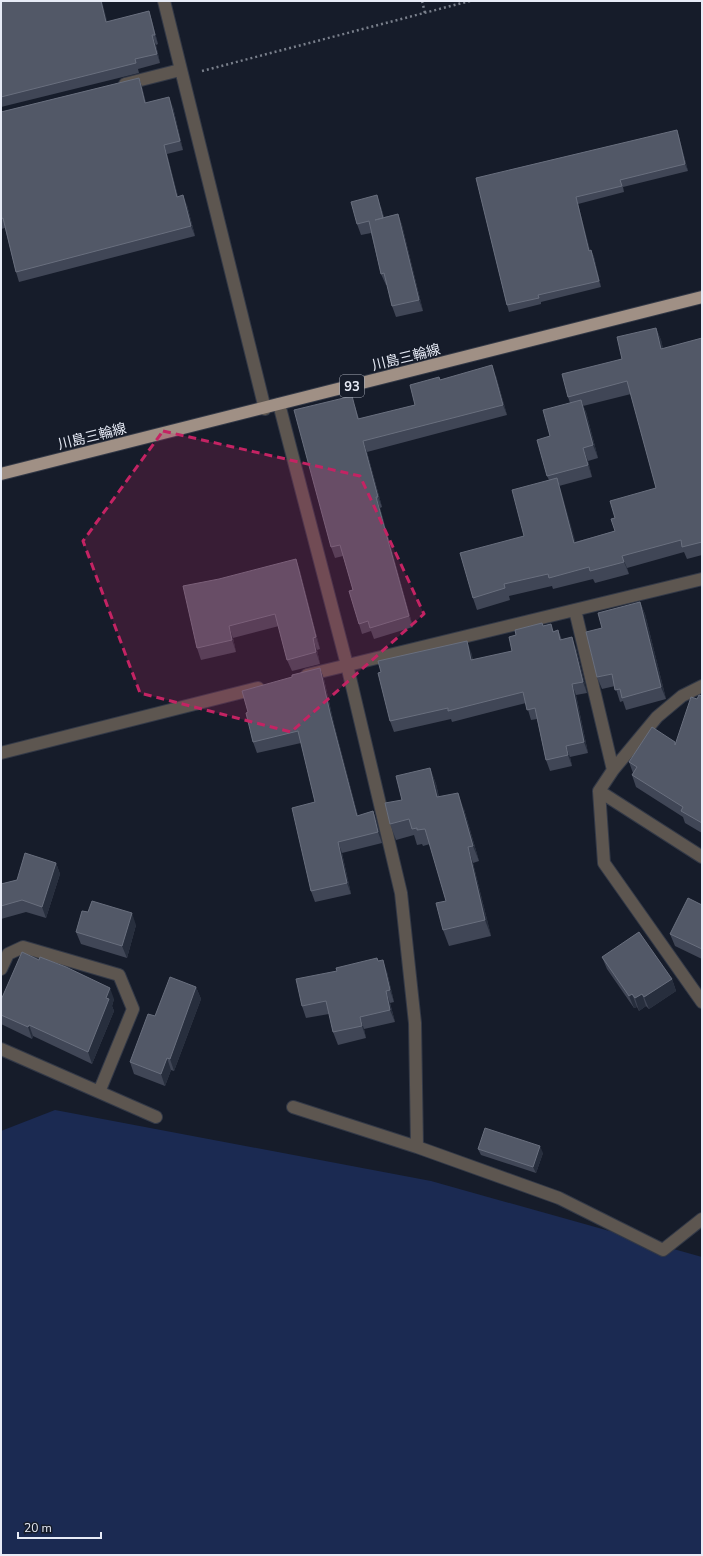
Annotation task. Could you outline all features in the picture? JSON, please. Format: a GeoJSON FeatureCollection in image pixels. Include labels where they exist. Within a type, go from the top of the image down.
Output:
{"type":"FeatureCollection","features":[{"type":"Feature","properties":{"kind":"main road","name":"川島三輪線"},"geometry":{"type":"LineString","coordinates":[[1,474],[265,409],[702,297]]}},
{"type":"Feature","properties":{"kind":"street"},"geometry":{"type":"LineString","coordinates":[[164,1],[265,409]]}},
{"type":"Feature","properties":{"kind":"street"},"geometry":{"type":"LineString","coordinates":[[113,87],[181,73]]}},
{"type":"Feature","properties":{"kind":"street"},"geometry":{"type":"LineString","coordinates":[[280,404],[347,665],[401,893],[416,1023],[417,1147]]}},
{"type":"Feature","properties":{"kind":"street"},"geometry":{"type":"LineString","coordinates":[[293,679],[702,579]]}},
{"type":"Feature","properties":{"kind":"street"},"geometry":{"type":"LineString","coordinates":[[575,610],[613,770]]}},
{"type":"Feature","properties":{"kind":"street"},"geometry":{"type":"LineString","coordinates":[[1,753],[270,684]]}},
{"type":"Feature","properties":{"kind":"street"},"geometry":{"type":"LineString","coordinates":[[702,686],[682,696],[657,717],[613,770],[599,791],[604,863],[702,1002]]}},
{"type":"Feature","properties":{"kind":"street"},"geometry":{"type":"LineString","coordinates":[[599,791],[702,857]]}},
{"type":"Feature","properties":{"kind":"street"},"geometry":{"type":"LineString","coordinates":[[1,969],[8,954],[23,947],[119,975],[133,1009],[99,1092]]}},
{"type":"Feature","properties":{"kind":"street"},"geometry":{"type":"LineString","coordinates":[[1,1048],[156,1117]]}},
{"type":"Feature","properties":{"kind":"street"},"geometry":{"type":"LineString","coordinates":[[293,1108],[417,1147],[559,1198],[663,1250],[702,1219]]}},
{"type":"Feature","properties":{"kind":"path"},"geometry":{"type":"LineString","coordinates":[[422,1],[425,13]]}},
{"type":"Feature","properties":{"kind":"path"},"geometry":{"type":"LineString","coordinates":[[181,73],[470,1]]}},
{"type":"Feature","properties":{"kind":"highlighted area"},"geometry":{"type":"Polygon","coordinates":[[[163,431],[360,476],[424,614],[291,732],[140,693],[83,541],[163,431]]]}},
{"type":"Feature","properties":{"kind":"shaded area"},"geometry":{"type":"Polygon","coordinates":[[[55,1110],[431,1181],[702,1257],[702,1555],[1,1555],[1,1131],[55,1110]]]}},
{"type":"Feature","properties":{"kind":"building"},"geometry":{"type":"Polygon","coordinates":[[[1,1],[101,1],[106,22],[149,11],[155,35],[152,35],[157,54],[135,59],[136,63],[1,97],[1,1]]]}},
{"type":"Feature","properties":{"kind":"building"},"geometry":{"type":"Polygon","coordinates":[[[139,78],[145,103],[169,97],[180,141],[164,145],[177,197],[183,195],[191,226],[16,272],[3,218],[1,219],[1,112],[139,78]]]}},
{"type":"Feature","properties":{"kind":"building"},"geometry":{"type":"Polygon","coordinates":[[[677,130],[685,164],[620,180],[622,186],[576,197],[589,251],[591,250],[599,281],[538,295],[539,298],[507,305],[476,178],[677,130]]]}},
{"type":"Feature","properties":{"kind":"building"},"geometry":{"type":"Polygon","coordinates":[[[377,195],[383,218],[398,214],[419,300],[392,306],[384,273],[381,274],[369,221],[357,224],[351,202],[377,195]]]}},
{"type":"Feature","properties":{"kind":"building"},"geometry":{"type":"Polygon","coordinates":[[[656,328],[661,349],[702,338],[702,542],[682,547],[681,540],[622,556],[624,562],[590,571],[589,567],[549,578],[548,574],[504,584],[505,588],[473,598],[460,553],[524,536],[512,490],[557,478],[574,543],[615,531],[611,519],[615,518],[610,501],[656,488],[627,381],[568,397],[562,374],[622,359],[617,337],[656,328]]]}},
{"type":"Feature","properties":{"kind":"building"},"geometry":{"type":"Polygon","coordinates":[[[492,365],[503,405],[363,441],[378,497],[376,497],[409,616],[370,628],[368,621],[359,624],[349,591],[353,590],[340,545],[331,547],[294,410],[352,396],[358,419],[415,405],[410,385],[439,377],[440,380],[492,365]]]}},
{"type":"Feature","properties":{"kind":"building"},"geometry":{"type":"Polygon","coordinates":[[[581,400],[593,445],[583,448],[588,465],[547,476],[537,440],[550,436],[543,410],[581,400]]]}},
{"type":"Feature","properties":{"kind":"building"},"geometry":{"type":"Polygon","coordinates":[[[296,559],[316,637],[313,638],[316,652],[287,660],[275,614],[229,626],[232,640],[197,648],[183,586],[219,579],[296,559]]]}},
{"type":"Feature","properties":{"kind":"building"},"geometry":{"type":"Polygon","coordinates":[[[640,602],[661,687],[622,698],[620,689],[615,690],[612,674],[597,677],[586,632],[602,628],[598,613],[640,602]]]}},
{"type":"Feature","properties":{"kind":"building"},"geometry":{"type":"Polygon","coordinates":[[[542,623],[543,626],[551,624],[553,632],[558,630],[560,640],[572,637],[583,682],[572,684],[584,742],[566,746],[568,755],[546,760],[535,708],[527,710],[523,692],[448,711],[448,708],[390,721],[378,673],[381,672],[378,661],[467,641],[471,660],[512,651],[509,637],[516,635],[515,630],[542,623]]]}},
{"type":"Feature","properties":{"kind":"building"},"geometry":{"type":"Polygon","coordinates":[[[320,668],[330,713],[357,816],[373,811],[378,832],[338,842],[347,883],[311,891],[292,808],[315,802],[298,731],[253,742],[246,713],[248,712],[242,691],[292,677],[292,675],[320,668]]]}},
{"type":"Feature","properties":{"kind":"building"},"geometry":{"type":"Polygon","coordinates":[[[699,695],[702,696],[702,823],[681,811],[683,807],[632,775],[637,767],[629,762],[652,727],[675,742],[675,745],[691,697],[697,699],[699,695]]]}},
{"type":"Feature","properties":{"kind":"building"},"geometry":{"type":"Polygon","coordinates":[[[430,768],[437,797],[458,793],[473,846],[468,847],[485,920],[443,930],[436,903],[446,901],[425,829],[412,829],[409,819],[390,824],[385,803],[402,800],[396,776],[430,768]]]}},
{"type":"Feature","properties":{"kind":"building"},"geometry":{"type":"Polygon","coordinates":[[[25,853],[56,863],[42,907],[22,900],[1,906],[1,884],[17,880],[25,853]]]}},
{"type":"Feature","properties":{"kind":"building"},"geometry":{"type":"Polygon","coordinates":[[[688,898],[702,905],[702,949],[670,934],[688,898]]]}},
{"type":"Feature","properties":{"kind":"building"},"geometry":{"type":"Polygon","coordinates":[[[92,901],[132,913],[122,946],[76,932],[82,911],[88,912],[92,901]]]}},
{"type":"Feature","properties":{"kind":"building"},"geometry":{"type":"Polygon","coordinates":[[[639,932],[672,979],[644,997],[642,994],[635,998],[632,994],[629,996],[602,957],[639,932]]]}},
{"type":"Feature","properties":{"kind":"building"},"geometry":{"type":"Polygon","coordinates":[[[22,952],[39,960],[40,957],[66,967],[110,988],[106,998],[109,999],[88,1052],[29,1025],[28,1027],[1,1015],[1,1000],[22,952]]]}},
{"type":"Feature","properties":{"kind":"building"},"geometry":{"type":"Polygon","coordinates":[[[377,958],[378,961],[383,960],[390,990],[386,991],[390,1010],[360,1017],[362,1026],[333,1032],[326,1001],[302,1006],[296,979],[337,971],[336,968],[377,958]]]}},
{"type":"Feature","properties":{"kind":"building"},"geometry":{"type":"Polygon","coordinates":[[[170,977],[196,987],[170,1059],[167,1058],[161,1074],[130,1062],[148,1014],[155,1016],[170,977]]]}},
{"type":"Feature","properties":{"kind":"building"},"geometry":{"type":"Polygon","coordinates":[[[485,1128],[540,1146],[533,1167],[478,1149],[485,1128]]]}}]}
